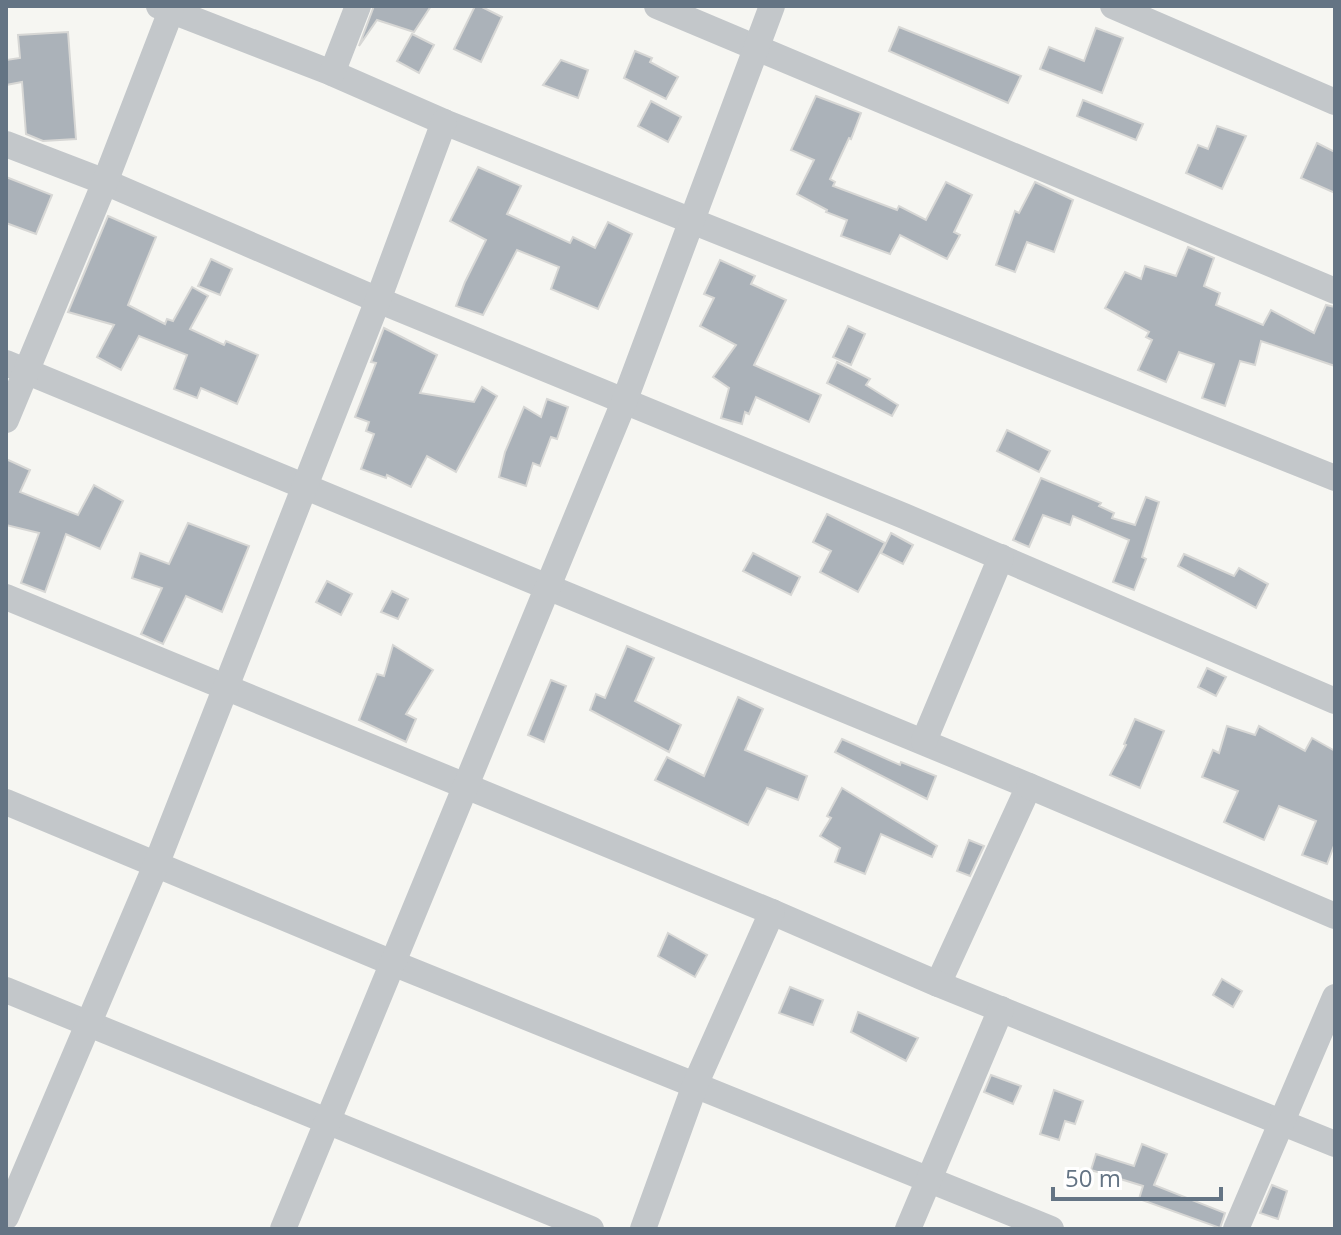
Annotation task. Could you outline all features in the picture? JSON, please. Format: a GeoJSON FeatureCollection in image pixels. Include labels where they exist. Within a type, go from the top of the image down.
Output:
{"type":"FeatureCollection","features":[{"type":"Feature","properties":{"kind":"street"},"geometry":{"type":"LineString","coordinates":[[332,73],[358,6]]}},
{"type":"Feature","properties":{"kind":"street"},"geometry":{"type":"LineString","coordinates":[[657,6],[1335,291]]}},
{"type":"Feature","properties":{"kind":"street"},"geometry":{"type":"LineString","coordinates":[[283,1229],[395,964],[624,402],[772,6]]}},
{"type":"Feature","properties":{"kind":"street"},"geometry":{"type":"LineString","coordinates":[[1113,6],[1335,102]]}},
{"type":"Feature","properties":{"kind":"street"},"geometry":{"type":"LineString","coordinates":[[6,420],[16,367],[105,182],[165,8],[1335,478]]}},
{"type":"Feature","properties":{"kind":"street"},"geometry":{"type":"LineString","coordinates":[[6,1217],[156,865],[378,300],[444,122]]}},
{"type":"Feature","properties":{"kind":"street"},"geometry":{"type":"LineString","coordinates":[[6,144],[105,182],[378,300],[1001,557],[1335,701]]}},
{"type":"Feature","properties":{"kind":"street"},"geometry":{"type":"LineString","coordinates":[[16,367],[924,741],[1335,916]]}},
{"type":"Feature","properties":{"kind":"street"},"geometry":{"type":"LineString","coordinates":[[924,741],[1001,557]]}},
{"type":"Feature","properties":{"kind":"street"},"geometry":{"type":"LineString","coordinates":[[6,597],[772,912],[938,984],[1335,1144]]}},
{"type":"Feature","properties":{"kind":"street"},"geometry":{"type":"LineString","coordinates":[[938,984],[1029,786]]}},
{"type":"Feature","properties":{"kind":"street"},"geometry":{"type":"LineString","coordinates":[[6,802],[395,964],[1051,1229]]}},
{"type":"Feature","properties":{"kind":"street"},"geometry":{"type":"LineString","coordinates":[[643,1229],[695,1085],[772,912]]}},
{"type":"Feature","properties":{"kind":"street"},"geometry":{"type":"LineString","coordinates":[[6,990],[591,1229]]}},
{"type":"Feature","properties":{"kind":"street"},"geometry":{"type":"LineString","coordinates":[[1236,1229],[1335,997]]}},
{"type":"Feature","properties":{"kind":"street"},"geometry":{"type":"LineString","coordinates":[[908,1229],[1001,1009]]}},
{"type":"Feature","properties":{"kind":"building"},"geometry":{"type":"Polygon","coordinates":[[[374,6],[431,6],[414,32],[377,20],[359,46],[374,6]]]}},
{"type":"Feature","properties":{"kind":"building"},"geometry":{"type":"Polygon","coordinates":[[[475,6],[502,17],[481,62],[454,49],[475,6]]]}},
{"type":"Feature","properties":{"kind":"building"},"geometry":{"type":"Polygon","coordinates":[[[899,27],[1021,76],[1008,103],[889,51],[899,27]]]}},
{"type":"Feature","properties":{"kind":"building"},"geometry":{"type":"Polygon","coordinates":[[[1096,28],[1123,38],[1102,93],[1040,69],[1049,47],[1084,61],[1096,28]]]}},
{"type":"Feature","properties":{"kind":"building"},"geometry":{"type":"Polygon","coordinates":[[[68,32],[76,139],[43,141],[26,134],[22,82],[6,85],[6,60],[20,58],[18,35],[68,32]]]}},
{"type":"Feature","properties":{"kind":"building"},"geometry":{"type":"Polygon","coordinates":[[[412,34],[434,45],[419,73],[397,61],[412,34]]]}},
{"type":"Feature","properties":{"kind":"building"},"geometry":{"type":"Polygon","coordinates":[[[635,51],[652,58],[650,62],[678,77],[666,99],[624,78],[635,51]]]}},
{"type":"Feature","properties":{"kind":"building"},"geometry":{"type":"Polygon","coordinates":[[[561,60],[588,70],[578,98],[543,85],[561,60]]]}},
{"type":"Feature","properties":{"kind":"building"},"geometry":{"type":"Polygon","coordinates":[[[816,96],[861,113],[830,179],[835,182],[833,186],[897,210],[899,206],[926,220],[946,182],[972,195],[954,232],[960,235],[947,259],[900,235],[890,254],[841,236],[847,220],[826,212],[797,194],[814,160],[791,150],[816,96]]]}},
{"type":"Feature","properties":{"kind":"building"},"geometry":{"type":"Polygon","coordinates":[[[1083,100],[1143,124],[1136,140],[1077,116],[1083,100]]]}},
{"type":"Feature","properties":{"kind":"building"},"geometry":{"type":"Polygon","coordinates":[[[651,101],[681,117],[668,142],[638,126],[651,101]]]}},
{"type":"Feature","properties":{"kind":"building"},"geometry":{"type":"Polygon","coordinates":[[[1217,126],[1246,136],[1222,189],[1186,173],[1198,145],[1208,149],[1217,126]]]}},
{"type":"Feature","properties":{"kind":"building"},"geometry":{"type":"Polygon","coordinates":[[[1317,143],[1335,152],[1335,193],[1301,178],[1317,143]]]}},
{"type":"Feature","properties":{"kind":"building"},"geometry":{"type":"Polygon","coordinates":[[[478,167],[521,186],[507,214],[570,243],[573,237],[595,248],[608,222],[632,234],[598,309],[551,289],[559,267],[517,250],[483,315],[456,306],[486,240],[450,221],[478,167]]]}},
{"type":"Feature","properties":{"kind":"building"},"geometry":{"type":"Polygon","coordinates":[[[6,177],[52,195],[36,234],[6,223],[6,177]]]}},
{"type":"Feature","properties":{"kind":"building"},"geometry":{"type":"Polygon","coordinates":[[[1035,182],[1073,200],[1054,252],[1027,242],[1015,272],[996,265],[1015,211],[1019,213],[1035,182]]]}},
{"type":"Feature","properties":{"kind":"building"},"geometry":{"type":"Polygon","coordinates":[[[108,216],[156,237],[128,305],[165,324],[167,319],[173,321],[192,287],[208,296],[190,329],[224,345],[226,341],[258,355],[237,404],[201,388],[197,398],[174,389],[187,355],[139,336],[121,370],[97,357],[114,325],[68,312],[108,216]]]}},
{"type":"Feature","properties":{"kind":"building"},"geometry":{"type":"Polygon","coordinates":[[[1188,247],[1214,258],[1204,286],[1220,293],[1216,305],[1263,325],[1271,310],[1314,333],[1326,305],[1335,307],[1335,366],[1261,341],[1255,365],[1240,361],[1225,406],[1202,398],[1214,364],[1179,352],[1166,382],[1138,370],[1152,340],[1146,337],[1149,332],[1105,308],[1125,272],[1141,279],[1145,266],[1176,276],[1188,247]]]}},
{"type":"Feature","properties":{"kind":"building"},"geometry":{"type":"Polygon","coordinates":[[[211,259],[232,269],[220,295],[198,286],[211,259]]]}},
{"type":"Feature","properties":{"kind":"building"},"geometry":{"type":"Polygon","coordinates":[[[720,260],[755,276],[751,284],[786,300],[754,365],[821,395],[809,422],[756,397],[749,414],[745,412],[742,424],[721,418],[729,388],[713,377],[736,345],[700,326],[714,298],[704,294],[720,260]]]}},
{"type":"Feature","properties":{"kind":"building"},"geometry":{"type":"Polygon","coordinates":[[[848,326],[865,334],[851,365],[833,357],[848,326]]]}},
{"type":"Feature","properties":{"kind":"building"},"geometry":{"type":"Polygon","coordinates":[[[384,328],[437,355],[420,393],[474,402],[482,387],[497,396],[456,472],[427,456],[411,487],[387,475],[386,478],[361,469],[374,434],[366,431],[369,422],[355,417],[376,363],[371,362],[384,328]]]}},
{"type":"Feature","properties":{"kind":"building"},"geometry":{"type":"Polygon","coordinates":[[[837,362],[870,379],[866,385],[898,405],[892,416],[827,383],[837,362]]]}},
{"type":"Feature","properties":{"kind":"building"},"geometry":{"type":"Polygon","coordinates":[[[547,399],[568,407],[557,439],[551,437],[540,466],[533,463],[526,486],[499,477],[505,452],[524,407],[541,417],[547,399]]]}},
{"type":"Feature","properties":{"kind":"building"},"geometry":{"type":"Polygon","coordinates":[[[1007,430],[1050,451],[1039,472],[997,451],[1007,430]]]}},
{"type":"Feature","properties":{"kind":"building"},"geometry":{"type":"Polygon","coordinates":[[[6,459],[30,470],[20,492],[78,515],[94,485],[123,501],[100,549],[66,534],[45,592],[21,583],[39,533],[6,525],[6,459]]]}},
{"type":"Feature","properties":{"kind":"building"},"geometry":{"type":"Polygon","coordinates":[[[1041,478],[1101,503],[1099,506],[1114,513],[1112,518],[1135,525],[1146,497],[1159,502],[1142,557],[1146,559],[1134,590],[1113,582],[1129,540],[1073,516],[1070,525],[1043,515],[1029,547],[1013,540],[1041,478]]]}},
{"type":"Feature","properties":{"kind":"building"},"geometry":{"type":"Polygon","coordinates":[[[827,514],[885,543],[858,592],[820,572],[831,551],[813,542],[827,514]]]}},
{"type":"Feature","properties":{"kind":"building"},"geometry":{"type":"Polygon","coordinates":[[[188,523],[249,546],[222,612],[186,596],[163,644],[141,634],[162,588],[132,578],[140,553],[169,564],[188,523]]]}},
{"type":"Feature","properties":{"kind":"building"},"geometry":{"type":"Polygon","coordinates":[[[891,533],[913,545],[903,564],[881,553],[891,533]]]}},
{"type":"Feature","properties":{"kind":"building"},"geometry":{"type":"Polygon","coordinates":[[[753,553],[800,577],[791,595],[743,571],[753,553]]]}},
{"type":"Feature","properties":{"kind":"building"},"geometry":{"type":"Polygon","coordinates":[[[1184,554],[1234,576],[1239,568],[1268,584],[1256,608],[1178,566],[1184,554]]]}},
{"type":"Feature","properties":{"kind":"building"},"geometry":{"type":"Polygon","coordinates":[[[327,581],[352,594],[341,615],[316,602],[327,581]]]}},
{"type":"Feature","properties":{"kind":"building"},"geometry":{"type":"Polygon","coordinates":[[[392,591],[408,599],[398,619],[381,612],[392,591]]]}},
{"type":"Feature","properties":{"kind":"building"},"geometry":{"type":"Polygon","coordinates":[[[393,645],[433,670],[406,714],[416,719],[406,742],[359,720],[377,674],[384,676],[393,645]]]}},
{"type":"Feature","properties":{"kind":"building"},"geometry":{"type":"Polygon","coordinates":[[[627,646],[654,658],[635,701],[681,725],[669,752],[590,710],[596,694],[605,698],[627,646]]]}},
{"type":"Feature","properties":{"kind":"building"},"geometry":{"type":"Polygon","coordinates":[[[1207,668],[1226,677],[1216,696],[1198,687],[1207,668]]]}},
{"type":"Feature","properties":{"kind":"building"},"geometry":{"type":"Polygon","coordinates":[[[551,680],[566,686],[544,742],[528,735],[551,680]]]}},
{"type":"Feature","properties":{"kind":"building"},"geometry":{"type":"Polygon","coordinates":[[[738,697],[763,709],[745,750],[807,776],[798,800],[767,788],[748,825],[655,780],[667,757],[704,776],[738,697]]]}},
{"type":"Feature","properties":{"kind":"building"},"geometry":{"type":"Polygon","coordinates":[[[1135,719],[1164,731],[1140,788],[1110,775],[1135,719]]]}},
{"type":"Feature","properties":{"kind":"building"},"geometry":{"type":"Polygon","coordinates":[[[1227,726],[1255,735],[1259,726],[1305,751],[1312,738],[1335,751],[1335,843],[1327,864],[1302,855],[1316,821],[1279,806],[1264,840],[1224,822],[1238,791],[1202,777],[1213,750],[1219,753],[1227,726]]]}},
{"type":"Feature","properties":{"kind":"building"},"geometry":{"type":"Polygon","coordinates":[[[842,739],[900,765],[901,762],[936,776],[927,799],[835,752],[842,739]]]}},
{"type":"Feature","properties":{"kind":"building"},"geometry":{"type":"Polygon","coordinates":[[[842,788],[937,846],[932,857],[881,834],[865,874],[835,862],[840,848],[820,836],[831,818],[827,816],[842,788]]]}},
{"type":"Feature","properties":{"kind":"building"},"geometry":{"type":"Polygon","coordinates":[[[969,840],[984,846],[970,876],[957,871],[969,840]]]}},
{"type":"Feature","properties":{"kind":"building"},"geometry":{"type":"Polygon","coordinates":[[[668,933],[707,955],[695,977],[658,956],[668,933]]]}},
{"type":"Feature","properties":{"kind":"building"},"geometry":{"type":"Polygon","coordinates":[[[1222,979],[1242,991],[1233,1007],[1213,995],[1222,979]]]}},
{"type":"Feature","properties":{"kind":"building"},"geometry":{"type":"Polygon","coordinates":[[[790,987],[823,1000],[813,1025],[779,1013],[790,987]]]}},
{"type":"Feature","properties":{"kind":"building"},"geometry":{"type":"Polygon","coordinates":[[[858,1012],[918,1038],[906,1061],[851,1032],[858,1012]]]}},
{"type":"Feature","properties":{"kind":"building"},"geometry":{"type":"Polygon","coordinates":[[[991,1075],[1021,1086],[1013,1104],[984,1092],[991,1075]]]}},
{"type":"Feature","properties":{"kind":"building"},"geometry":{"type":"Polygon","coordinates":[[[1054,1090],[1083,1101],[1075,1124],[1065,1121],[1059,1140],[1040,1134],[1054,1090]]]}},
{"type":"Feature","properties":{"kind":"building"},"geometry":{"type":"Polygon","coordinates":[[[1142,1144],[1167,1154],[1154,1185],[1225,1213],[1220,1228],[1139,1199],[1143,1186],[1091,1170],[1096,1154],[1134,1166],[1142,1144]]]}},
{"type":"Feature","properties":{"kind":"building"},"geometry":{"type":"Polygon","coordinates":[[[1272,1185],[1287,1191],[1278,1219],[1260,1213],[1272,1185]]]}}]}
